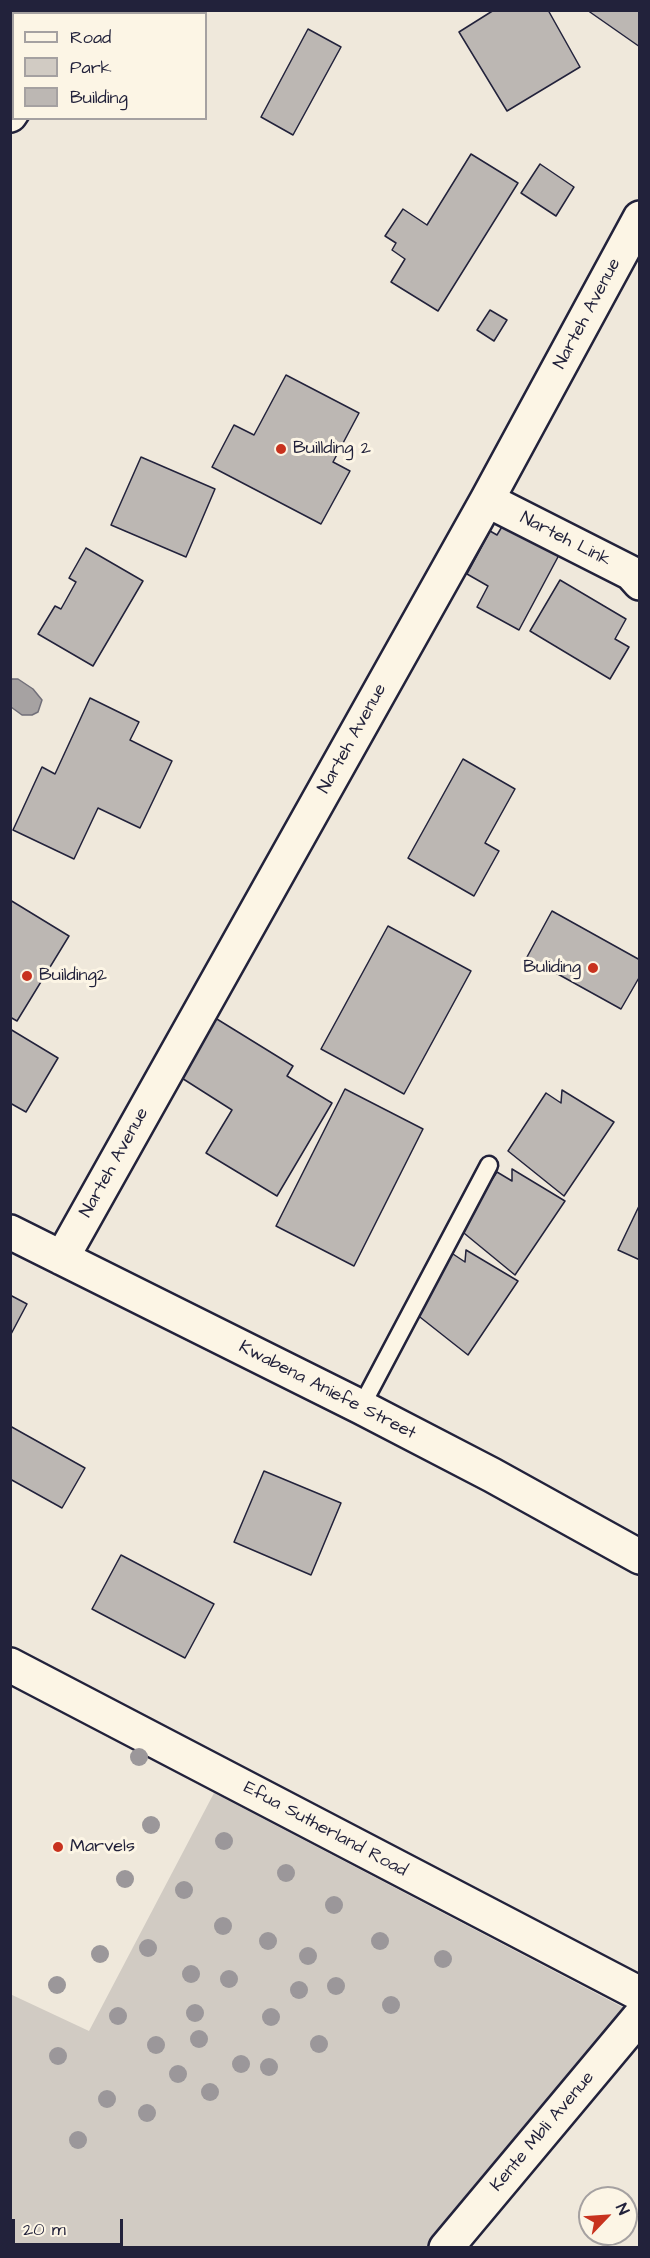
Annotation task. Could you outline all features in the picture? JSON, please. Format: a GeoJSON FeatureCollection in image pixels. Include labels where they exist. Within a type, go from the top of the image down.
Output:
{"type":"FeatureCollection","features":[{"type":"Feature","properties":{"kind":"street","name":"Narteh Avenue"},"geometry":{"type":"LineString","coordinates":[[62,1258],[487,500],[639,218]]}},
{"type":"Feature","properties":{"kind":"street","name":"Narteh Link"},"geometry":{"type":"LineString","coordinates":[[487,500],[631,573],[639,583]]}},
{"type":"Feature","properties":{"kind":"street","name":"Kwabena Aniefe Street"},"geometry":{"type":"LineString","coordinates":[[10,1232],[361,1407],[492,1475],[639,1557]]}},
{"type":"Feature","properties":{"kind":"street","name":"Efua Sutherland Road"},"geometry":{"type":"LineString","coordinates":[[10,1665],[639,1994]]}},
{"type":"Feature","properties":{"kind":"street","name":"Kente Mbli Avenue"},"geometry":{"type":"LineString","coordinates":[[446,2247],[639,2016]]}},
{"type":"Feature","properties":{"kind":"lane"},"geometry":{"type":"LineString","coordinates":[[361,1407],[489,1166]]}},
{"type":"Feature","properties":{"kind":"green space"},"geometry":{"type":"Polygon","coordinates":[[[214,1793],[626,2009],[434,2247],[11,2248],[10,1994],[89,2031],[214,1793]]]}},
{"type":"Feature","properties":{"kind":"shaded area"},"geometry":{"type":"Polygon","coordinates":[[[10,679],[18,679],[33,689],[42,700],[38,712],[32,715],[22,715],[11,707],[10,679]]]}},
{"type":"Feature","properties":{"kind":"building"},"geometry":{"type":"Polygon","coordinates":[[[494,10],[548,10],[580,67],[507,111],[459,32],[494,10]]]}},
{"type":"Feature","properties":{"kind":"building"},"geometry":{"type":"Polygon","coordinates":[[[587,10],[640,10],[640,47],[587,10]]]}},
{"type":"Feature","properties":{"kind":"building"},"geometry":{"type":"Polygon","coordinates":[[[308,29],[341,47],[293,135],[261,117],[308,29]]]}},
{"type":"Feature","properties":{"kind":"building"},"geometry":{"type":"Polygon","coordinates":[[[471,154],[518,183],[438,311],[391,282],[405,259],[392,250],[396,243],[385,236],[403,209],[427,225],[471,154]]]}},
{"type":"Feature","properties":{"kind":"building"},"geometry":{"type":"Polygon","coordinates":[[[540,164],[574,187],[556,216],[521,193],[540,164]]]}},
{"type":"Feature","properties":{"kind":"building"},"geometry":{"type":"Polygon","coordinates":[[[490,310],[507,320],[494,341],[477,330],[490,310]]]}},
{"type":"Feature","properties":{"kind":"building","name":"Buillding 2"},"geometry":{"type":"Polygon","coordinates":[[[286,375],[359,413],[333,462],[350,471],[321,524],[212,467],[234,425],[254,435],[286,375]]]}},
{"type":"Feature","properties":{"kind":"building"},"geometry":{"type":"Polygon","coordinates":[[[141,457],[215,489],[186,557],[111,525],[141,457]]]}},
{"type":"Feature","properties":{"kind":"building"},"geometry":{"type":"Polygon","coordinates":[[[503,525],[559,555],[519,630],[477,607],[488,586],[467,574],[490,531],[497,535],[503,525]]]}},
{"type":"Feature","properties":{"kind":"building"},"geometry":{"type":"Polygon","coordinates":[[[86,548],[143,581],[93,666],[38,634],[55,606],[61,609],[76,582],[69,578],[86,548]]]}},
{"type":"Feature","properties":{"kind":"building"},"geometry":{"type":"Polygon","coordinates":[[[560,580],[626,619],[615,639],[629,647],[610,679],[530,631],[560,580]]]}},
{"type":"Feature","properties":{"kind":"building"},"geometry":{"type":"Polygon","coordinates":[[[90,698],[139,722],[130,740],[172,761],[140,828],[98,808],[74,859],[13,830],[42,767],[55,774],[90,698]]]}},
{"type":"Feature","properties":{"kind":"building"},"geometry":{"type":"Polygon","coordinates":[[[463,759],[515,789],[485,843],[499,851],[474,896],[408,858],[463,759]]]}},
{"type":"Feature","properties":{"kind":"building","name":"Building2"},"geometry":{"type":"Polygon","coordinates":[[[10,900],[69,936],[17,1021],[10,1017],[10,900]]]}},
{"type":"Feature","properties":{"kind":"building","name":"Buliding"},"geometry":{"type":"Polygon","coordinates":[[[552,911],[640,960],[640,976],[621,1009],[527,957],[552,911]]]}},
{"type":"Feature","properties":{"kind":"building"},"geometry":{"type":"Polygon","coordinates":[[[388,926],[471,971],[404,1094],[321,1049],[388,926]]]}},
{"type":"Feature","properties":{"kind":"building"},"geometry":{"type":"Polygon","coordinates":[[[212,1016],[293,1066],[287,1076],[332,1103],[277,1196],[206,1153],[232,1110],[177,1075],[212,1016]]]}},
{"type":"Feature","properties":{"kind":"building"},"geometry":{"type":"Polygon","coordinates":[[[10,1029],[58,1058],[26,1112],[10,1103],[10,1029]]]}},
{"type":"Feature","properties":{"kind":"building"},"geometry":{"type":"Polygon","coordinates":[[[345,1089],[423,1129],[354,1266],[276,1226],[345,1089]]]}},
{"type":"Feature","properties":{"kind":"building"},"geometry":{"type":"Polygon","coordinates":[[[562,1090],[614,1122],[564,1196],[508,1151],[546,1093],[561,1103],[562,1090]]]}},
{"type":"Feature","properties":{"kind":"building"},"geometry":{"type":"Polygon","coordinates":[[[512,1169],[565,1201],[515,1275],[459,1229],[497,1172],[512,1181],[512,1169]]]}},
{"type":"Feature","properties":{"kind":"building"},"geometry":{"type":"Polygon","coordinates":[[[640,1204],[640,1260],[618,1250],[640,1204]]]}},
{"type":"Feature","properties":{"kind":"building"},"geometry":{"type":"Polygon","coordinates":[[[466,1250],[518,1281],[468,1355],[411,1310],[450,1252],[465,1262],[466,1250]]]}},
{"type":"Feature","properties":{"kind":"building"},"geometry":{"type":"Polygon","coordinates":[[[10,1295],[27,1304],[10,1336],[10,1295]]]}},
{"type":"Feature","properties":{"kind":"building"},"geometry":{"type":"Polygon","coordinates":[[[10,1426],[85,1468],[62,1508],[10,1479],[10,1426]]]}},
{"type":"Feature","properties":{"kind":"building"},"geometry":{"type":"Polygon","coordinates":[[[264,1471],[341,1503],[311,1575],[234,1542],[264,1471]]]}},
{"type":"Feature","properties":{"kind":"building"},"geometry":{"type":"Polygon","coordinates":[[[121,1555],[214,1604],[185,1658],[92,1609],[121,1555]]]}},
{"type":"Feature","properties":{"kind":"place","name":"Buillding 2"},"geometry":{"type":"Point","coordinates":[281,449]}},
{"type":"Feature","properties":{"kind":"place","name":"Buliding"},"geometry":{"type":"Point","coordinates":[593,968]}},
{"type":"Feature","properties":{"kind":"place","name":"Building2"},"geometry":{"type":"Point","coordinates":[27,976]}},
{"type":"Feature","properties":{"kind":"place","name":"Marvels"},"geometry":{"type":"Point","coordinates":[58,1847]}}]}
